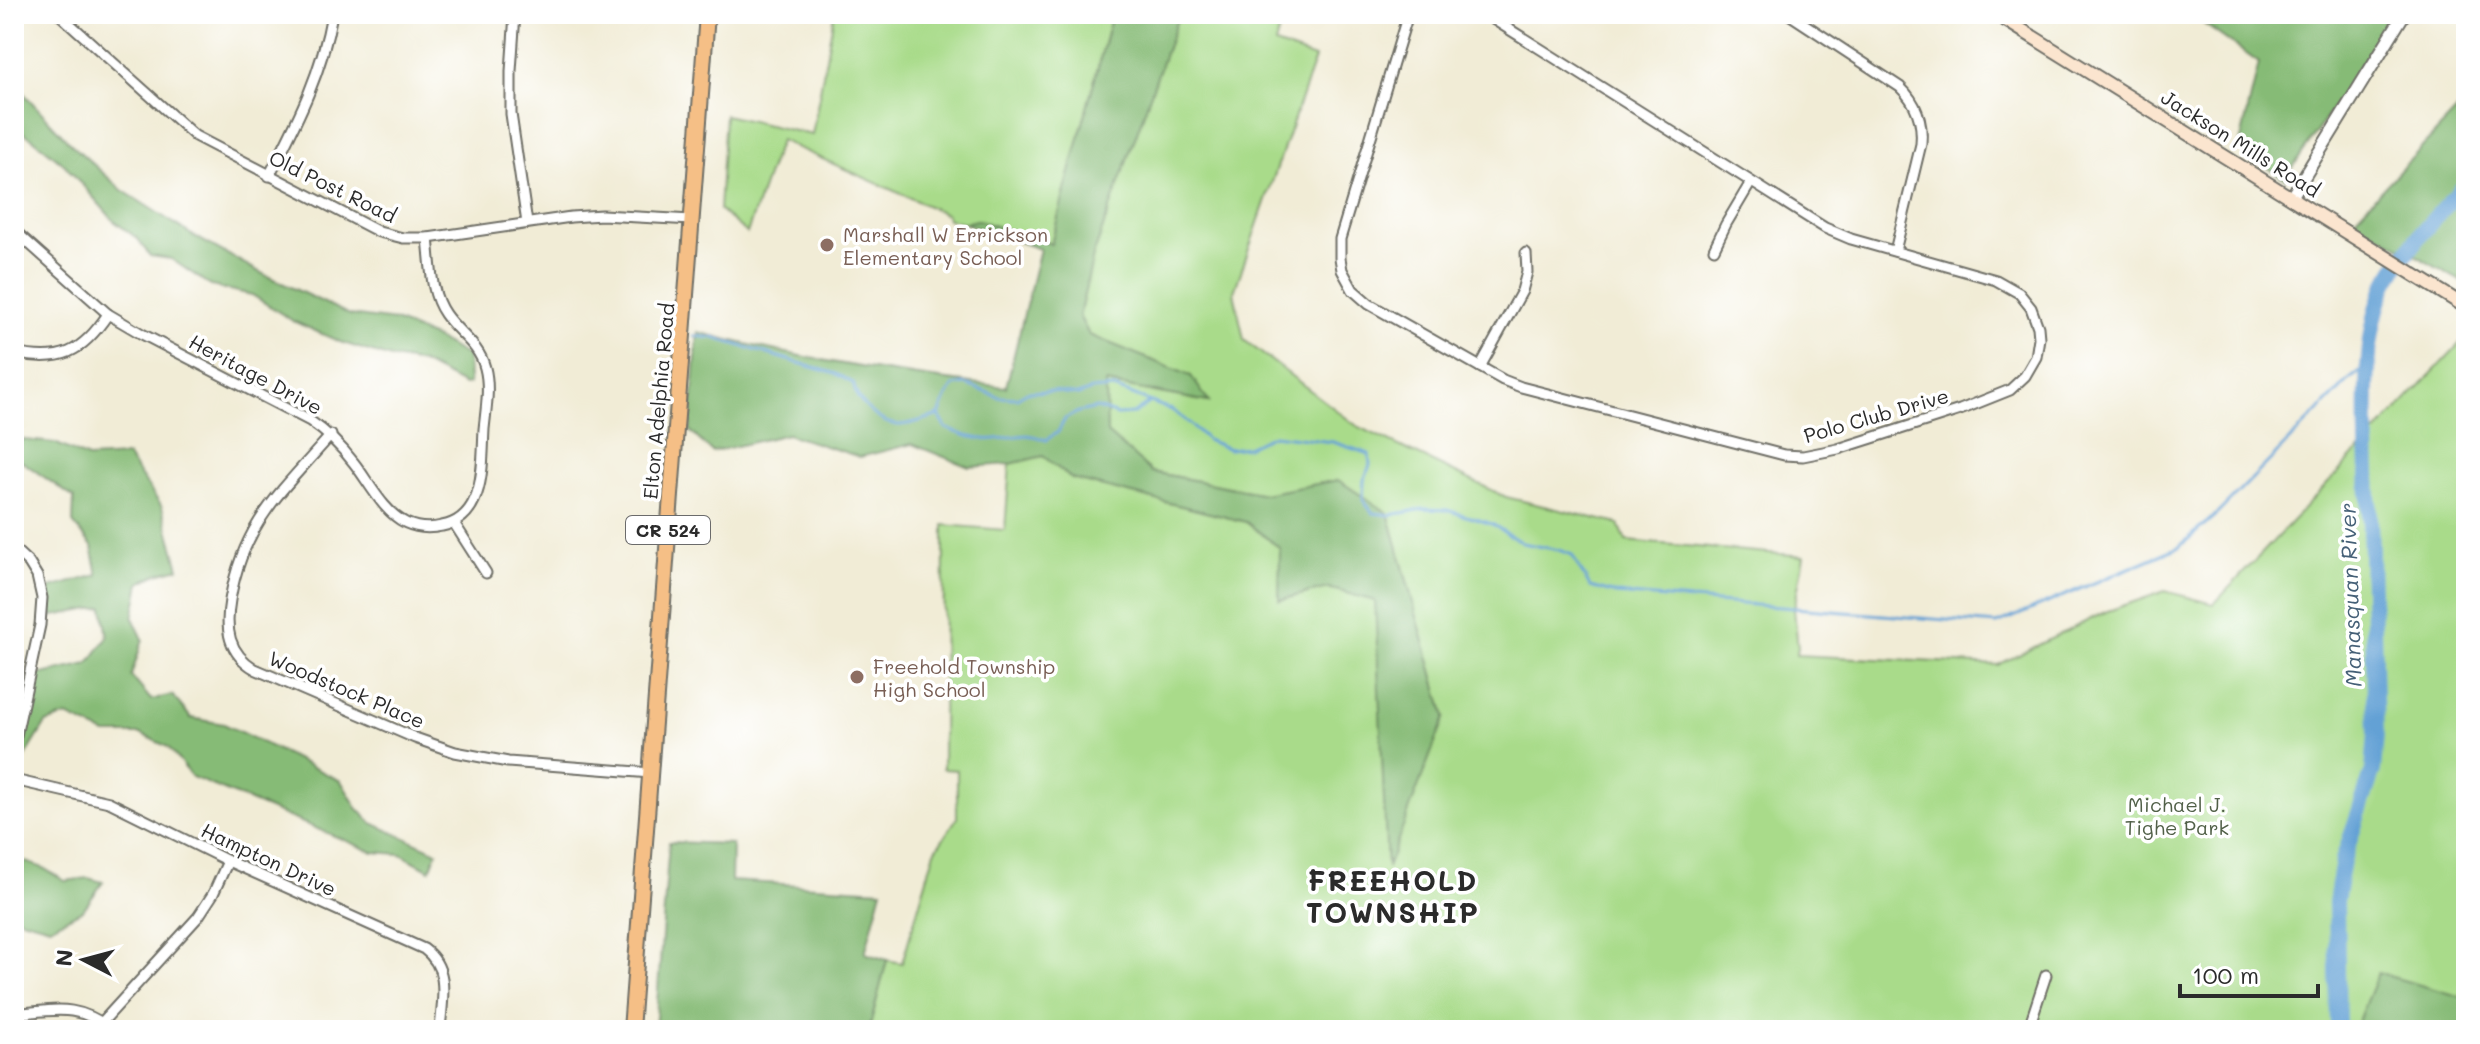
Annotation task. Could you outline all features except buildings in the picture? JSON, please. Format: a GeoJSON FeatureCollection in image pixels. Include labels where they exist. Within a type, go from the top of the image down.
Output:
{"type":"FeatureCollection","features":[{"type":"Feature","properties":{"kind":"main road","name":"Elton Adelphia Road"},"geometry":{"type":"LineString","coordinates":[[631,1030],[707,14]]}},
{"type":"Feature","properties":{"kind":"main road","name":"Jackson Mills Road"},"geometry":{"type":"LineString","coordinates":[[1996,14],[2466,307]]}},
{"type":"Feature","properties":{"kind":"street","name":"Old Post Road"},"geometry":{"type":"LineString","coordinates":[[59,14],[195,136],[379,232],[403,238],[428,238],[602,215],[692,220]]}},
{"type":"Feature","properties":{"kind":"street"},"geometry":{"type":"LineString","coordinates":[[269,176],[313,86],[325,52],[332,14]]}},
{"type":"Feature","properties":{"kind":"street"},"geometry":{"type":"LineString","coordinates":[[515,14],[511,104],[527,223]]}},
{"type":"Feature","properties":{"kind":"street","name":"Polo Club Drive"},"geometry":{"type":"LineString","coordinates":[[1408,14],[1351,198],[1340,239],[1340,258],[1345,278],[1362,299],[1480,367],[1521,387],[1784,455],[1812,455],[1838,449],[1960,410],[2001,394],[2019,383],[2032,367],[2039,338],[2035,315],[2019,293],[1996,280],[1836,234],[1485,14]]}},
{"type":"Feature","properties":{"kind":"street"},"geometry":{"type":"LineString","coordinates":[[2291,198],[2404,14]]}},
{"type":"Feature","properties":{"kind":"street"},"geometry":{"type":"LineString","coordinates":[[1792,15],[1900,87],[1917,111],[1921,144],[1895,251]]}},
{"type":"Feature","properties":{"kind":"street"},"geometry":{"type":"LineString","coordinates":[[1714,249],[1751,182]]}},
{"type":"Feature","properties":{"kind":"street","name":"Heritage Drive"},"geometry":{"type":"LineString","coordinates":[[14,230],[108,314],[331,435],[395,516],[404,522],[423,527],[454,523]]}},
{"type":"Feature","properties":{"kind":"street"},"geometry":{"type":"LineString","coordinates":[[428,238],[438,302],[448,319],[478,350],[487,381],[479,487],[472,505],[454,523],[486,573]]}},
{"type":"Feature","properties":{"kind":"street"},"geometry":{"type":"LineString","coordinates":[[1480,367],[1522,291],[1527,272],[1526,253]]}},
{"type":"Feature","properties":{"kind":"street"},"geometry":{"type":"LineString","coordinates":[[14,353],[45,358],[70,352],[90,338],[108,314]]}},
{"type":"Feature","properties":{"kind":"street","name":"Woodstock Place"},"geometry":{"type":"LineString","coordinates":[[331,435],[264,513],[242,552],[234,577],[227,626],[232,646],[241,658],[255,669],[415,738],[455,752],[508,762],[651,773]]}},
{"type":"Feature","properties":{"kind":"street"},"geometry":{"type":"LineString","coordinates":[[14,549],[37,576],[42,598],[40,625],[14,745]]}},
{"type":"Feature","properties":{"kind":"street","name":"Hampton Drive"},"geometry":{"type":"LineString","coordinates":[[14,780],[109,802],[228,861],[429,953],[437,962],[443,981],[440,1030]]}},
{"type":"Feature","properties":{"kind":"street"},"geometry":{"type":"LineString","coordinates":[[98,1026],[198,917],[228,861]]}},
{"type":"Feature","properties":{"kind":"street"},"geometry":{"type":"LineString","coordinates":[[2028,1030],[2046,975]]}},
{"type":"Feature","properties":{"kind":"street"},"geometry":{"type":"LineString","coordinates":[[14,1014],[77,1010],[98,1026],[113,1030]]}},
{"type":"Feature","properties":{"kind":"green space"},"geometry":{"type":"Polygon","coordinates":[[[834,14],[1112,14],[1051,244],[977,220],[964,223],[948,219],[946,214],[780,140],[747,233],[719,210],[725,115],[812,135],[834,14]]]}},
{"type":"Feature","properties":{"kind":"green space"},"geometry":{"type":"Polygon","coordinates":[[[1112,14],[1179,14],[1093,256],[1079,316],[1089,335],[1191,376],[1209,402],[1106,383],[1107,433],[1152,472],[1264,494],[1338,480],[1388,513],[1445,717],[1387,868],[1375,601],[1328,588],[1279,600],[1280,548],[1246,522],[1072,479],[1043,456],[1010,464],[969,467],[912,444],[860,457],[787,434],[712,452],[690,431],[698,332],[851,366],[1006,387],[1040,249],[964,223],[977,220],[1051,244],[1112,14]]]}},
{"type":"Feature","properties":{"kind":"green space","name":"Michael J. Tighe Park"},"geometry":{"type":"Polygon","coordinates":[[[1179,14],[1283,14],[1275,44],[1315,58],[1234,292],[1244,340],[1357,426],[1506,497],[1619,524],[1626,541],[1804,556],[1794,609],[1796,655],[1998,665],[2105,612],[2165,591],[2214,604],[2466,337],[2466,999],[2354,1030],[869,1030],[887,960],[902,963],[935,851],[957,818],[957,770],[943,769],[944,525],[1005,530],[1010,464],[1043,456],[1072,479],[1246,522],[1280,548],[1280,600],[1328,588],[1376,601],[1387,865],[1445,717],[1388,513],[1338,480],[1264,494],[1152,472],[1106,434],[1106,383],[1208,402],[1191,376],[1089,335],[1079,316],[1093,256],[1179,14]]]}},
{"type":"Feature","properties":{"kind":"green space"},"geometry":{"type":"Polygon","coordinates":[[[2258,14],[2386,14],[2383,32],[2285,179],[2239,148],[2259,63],[2204,24],[2258,14]]]}},
{"type":"Feature","properties":{"kind":"green space"},"geometry":{"type":"Polygon","coordinates":[[[14,83],[71,144],[122,190],[192,235],[265,275],[350,315],[395,321],[468,356],[469,384],[464,385],[422,363],[391,358],[340,342],[293,321],[252,295],[211,286],[171,259],[150,256],[138,239],[114,221],[65,165],[14,127],[14,83]]]}},
{"type":"Feature","properties":{"kind":"green space"},"geometry":{"type":"Polygon","coordinates":[[[2466,101],[2466,284],[2353,220],[2466,101]]]}},
{"type":"Feature","properties":{"kind":"green space"},"geometry":{"type":"Polygon","coordinates":[[[14,439],[55,443],[88,458],[127,456],[162,507],[179,568],[140,583],[133,618],[143,639],[131,676],[151,700],[172,695],[191,718],[224,724],[341,781],[357,808],[372,823],[437,852],[430,870],[401,854],[373,852],[192,777],[168,747],[141,734],[106,734],[67,716],[46,723],[18,769],[37,675],[88,664],[108,637],[103,607],[47,617],[50,588],[98,575],[92,546],[73,523],[74,498],[14,456],[14,439]]]}},
{"type":"Feature","properties":{"kind":"green space"},"geometry":{"type":"Polygon","coordinates":[[[669,842],[732,844],[731,881],[882,890],[865,953],[887,960],[869,1030],[655,1030],[669,842]]]}},
{"type":"Feature","properties":{"kind":"green space"},"geometry":{"type":"Polygon","coordinates":[[[14,858],[43,868],[65,881],[88,878],[103,882],[83,910],[50,927],[14,917],[14,858]]]}},
{"type":"Feature","properties":{"kind":"green space"},"geometry":{"type":"Polygon","coordinates":[[[2378,973],[2466,998],[2466,1030],[2354,1030],[2378,973]]]}},
{"type":"Feature","properties":{"kind":"waterway","name":"Manasquan River"},"geometry":{"type":"LineString","coordinates":[[2338,1030],[2336,902],[2343,860],[2373,770],[2376,734],[2367,430],[2372,331],[2389,279],[2405,254],[2466,185]]}},
{"type":"Feature","properties":{"kind":"waterway"},"geometry":{"type":"LineString","coordinates":[[694,336],[714,338],[836,374],[853,383],[860,401],[869,410],[894,425],[939,415]]}},
{"type":"Feature","properties":{"kind":"waterway"},"geometry":{"type":"LineString","coordinates":[[1149,403],[1133,414],[1117,415],[1097,408],[1078,412],[1065,419],[1058,432],[1046,440],[1026,435],[989,439],[970,437],[946,428],[939,415],[954,386],[965,384],[999,397],[1017,398],[1027,392],[1053,391],[1078,395],[1091,390],[1114,388],[1172,410],[1207,440],[1229,449],[1247,447],[1273,435],[1333,442],[1369,454],[1370,465],[1364,480],[1363,500],[1373,513],[1390,515],[1424,509],[1447,510],[1492,524],[1522,543],[1572,555],[1590,587],[1616,594],[1997,624],[2179,547],[2219,512],[2349,380],[2368,365]]}},
{"type":"Feature","properties":{"kind":"place","name":"Marshall W Errickson Elementary School"},"geometry":{"type":"Point","coordinates":[827,245]}},
{"type":"Feature","properties":{"kind":"place","name":"Freehold Township High School"},"geometry":{"type":"Point","coordinates":[857,677]}},
{"type":"Feature","properties":{"kind":"district","name":"FREEHOLD TOWNSHIP"},"geometry":{"type":"Point","coordinates":[1393,896]}}]}
